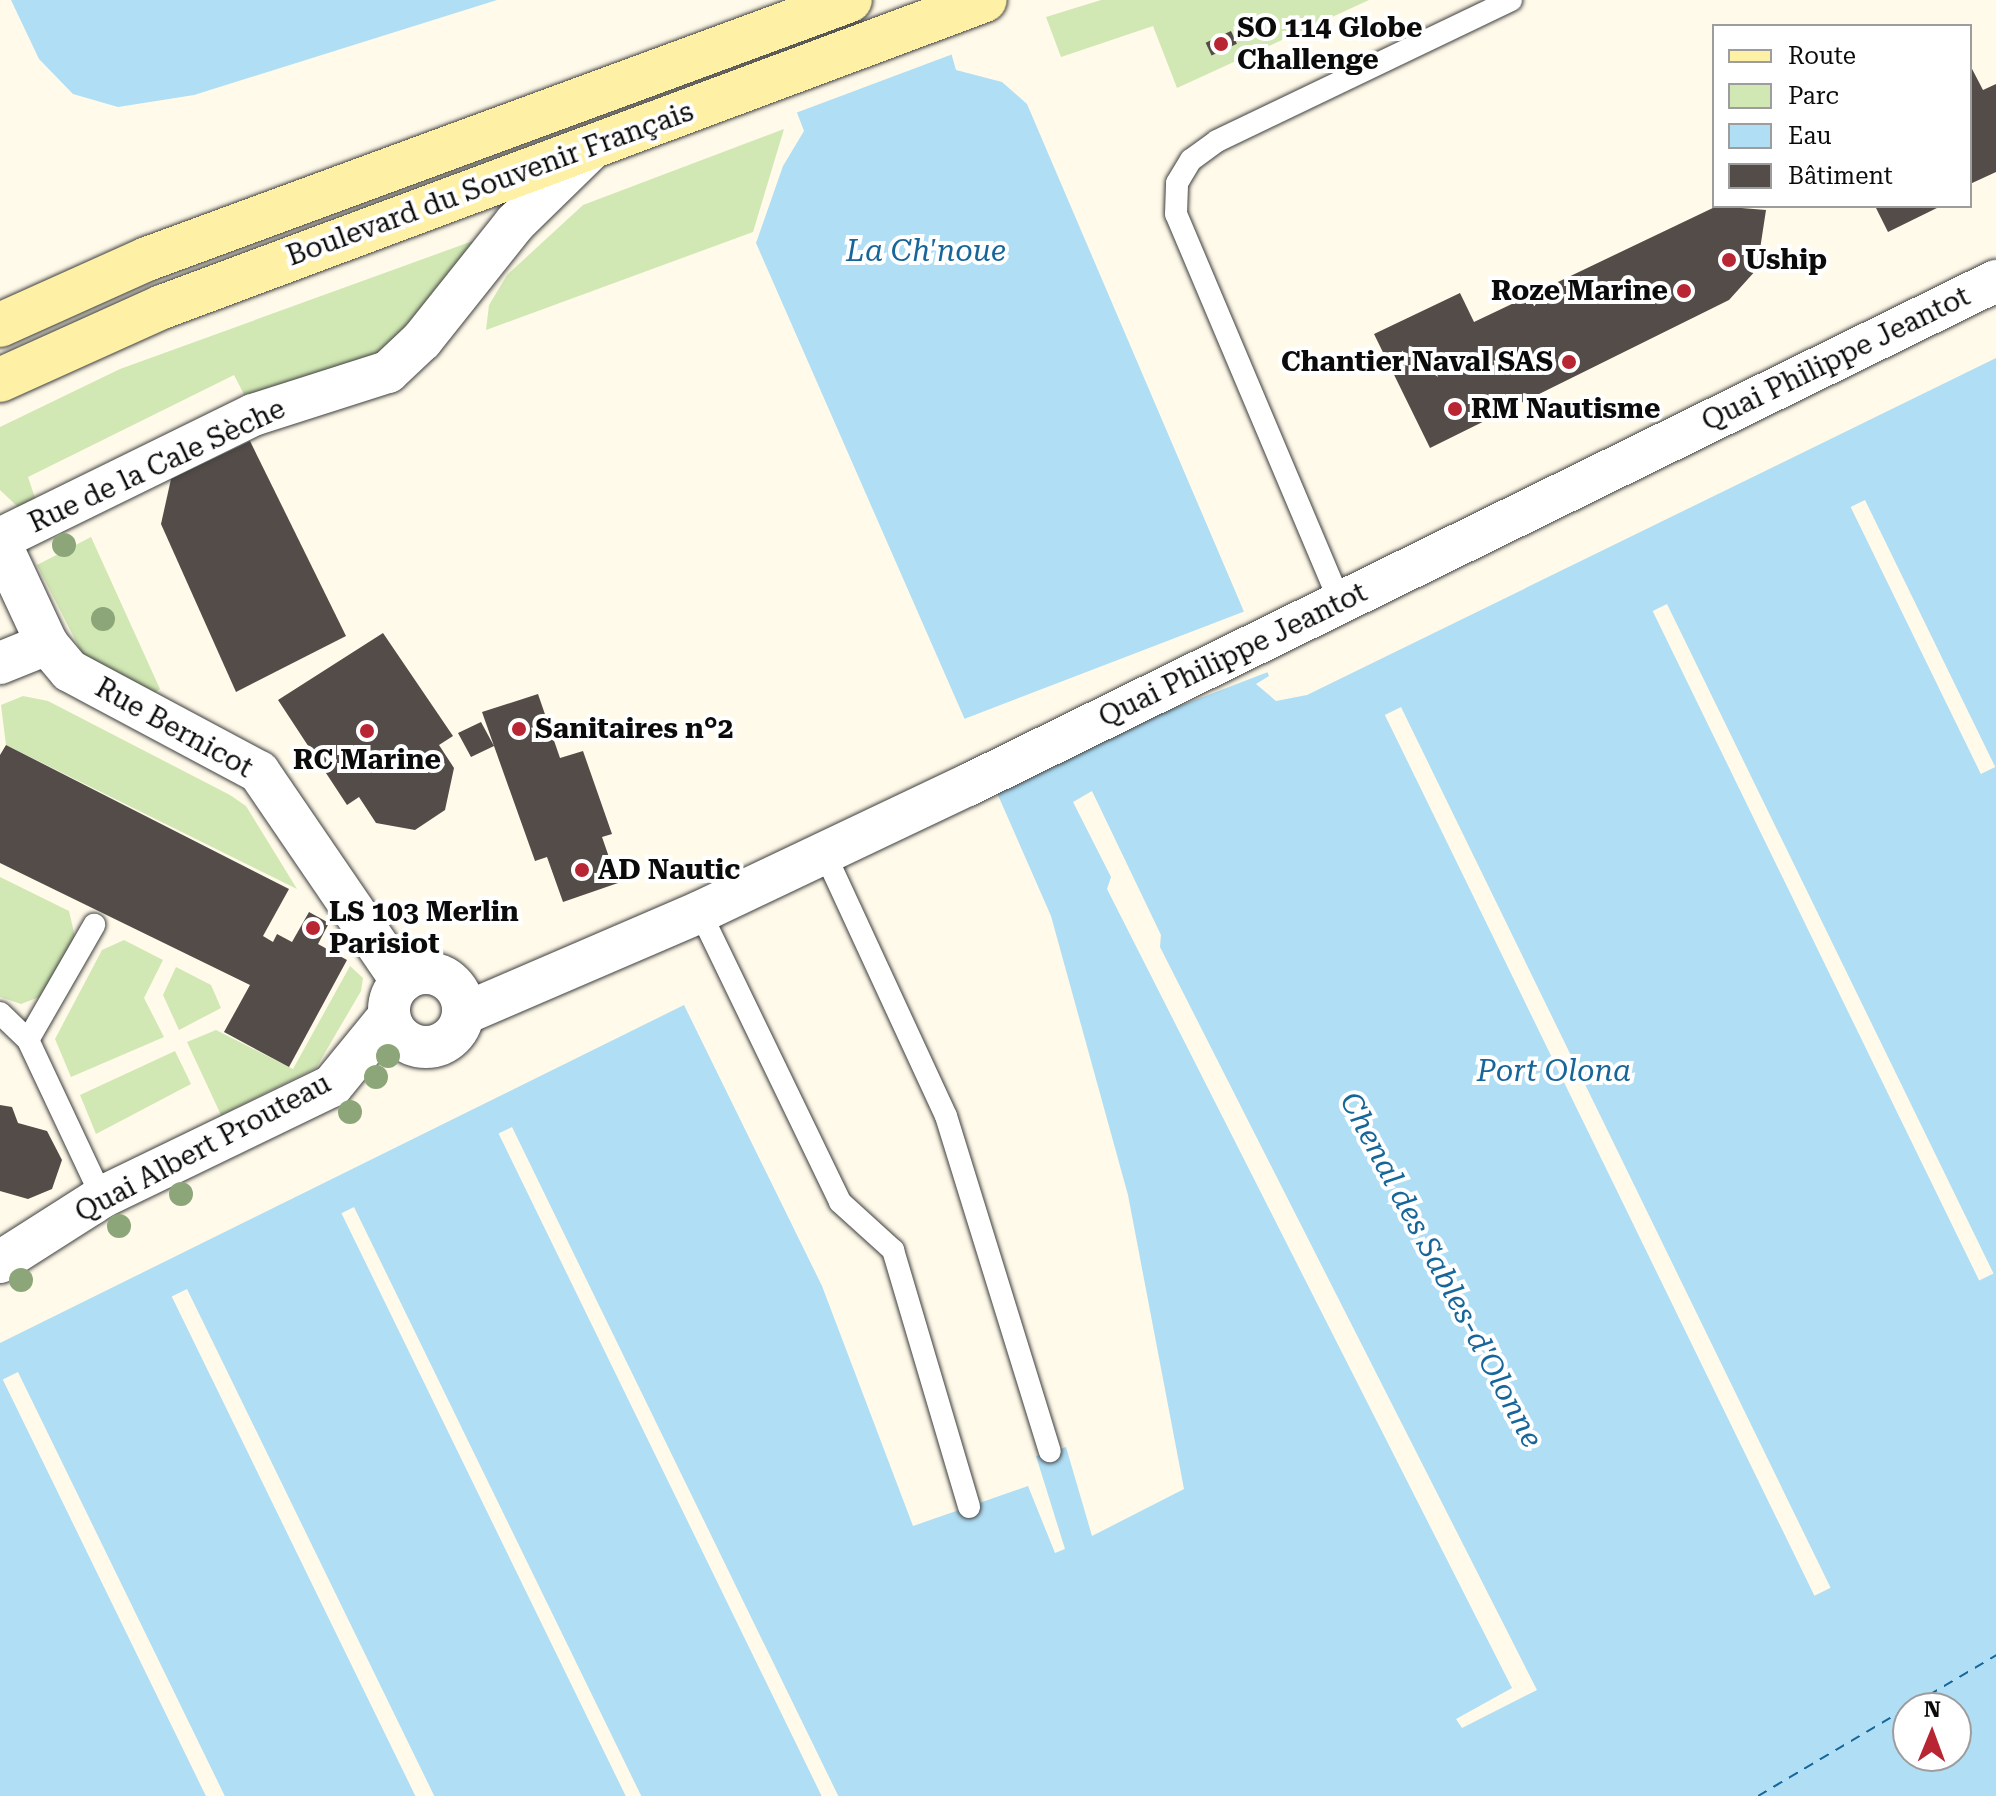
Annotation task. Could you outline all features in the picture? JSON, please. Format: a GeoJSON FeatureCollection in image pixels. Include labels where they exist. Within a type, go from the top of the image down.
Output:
{"type":"FeatureCollection","features":[{"type":"Feature","properties":{"kind":"main road","name":"Boulevard du Souvenir Français"},"geometry":{"type":"LineString","coordinates":[[0,325],[147,259],[850,0]]}},
{"type":"Feature","properties":{"kind":"main road","name":"Boulevard du Souvenir Français"},"geometry":{"type":"LineString","coordinates":[[0,380],[162,307],[985,0]]}},
{"type":"Feature","properties":{"kind":"street","name":"Rue de la Cale Sèche"},"geometry":{"type":"LineString","coordinates":[[0,541],[253,415],[388,372],[422,340],[515,223],[594,146]]}},
{"type":"Feature","properties":{"kind":"street","name":"Quai Philippe Jeantot"},"geometry":{"type":"LineString","coordinates":[[463,1014],[700,912],[968,785],[1996,281]]}},
{"type":"Feature","properties":{"kind":"street","name":"Rue Bernicot"},"geometry":{"type":"LineString","coordinates":[[0,541],[47,644],[70,671],[259,772],[396,999]]}},
{"type":"Feature","properties":{"kind":"street"},"geometry":{"type":"LineString","coordinates":[[0,663],[47,644]]}},
{"type":"Feature","properties":{"kind":"street"},"geometry":{"type":"LineString","coordinates":[[437,975],[457,990],[463,1014],[448,1039],[424,1047],[401,1038],[396,999],[437,975]]}},
{"type":"Feature","properties":{"kind":"street","name":"Quai Albert Prouteau"},"geometry":{"type":"LineString","coordinates":[[0,1262],[102,1197],[332,1086],[396,999]]}},
{"type":"Feature","properties":{"kind":"lane"},"geometry":{"type":"LineString","coordinates":[[1340,602],[1176,214],[1177,183],[1191,160],[1217,141],[1511,0]]}},
{"type":"Feature","properties":{"kind":"lane"},"geometry":{"type":"LineString","coordinates":[[824,852],[946,1116],[1050,1451]]}},
{"type":"Feature","properties":{"kind":"lane"},"geometry":{"type":"LineString","coordinates":[[700,912],[840,1202],[893,1250],[969,1507]]}},
{"type":"Feature","properties":{"kind":"lane"},"geometry":{"type":"LineString","coordinates":[[28,1040],[94,925]]}},
{"type":"Feature","properties":{"kind":"lane"},"geometry":{"type":"LineString","coordinates":[[0,1013],[28,1040],[102,1197]]}},
{"type":"Feature","properties":{"kind":"green space"},"geometry":{"type":"Polygon","coordinates":[[[1101,0],[1369,0],[1177,88],[1153,26],[1061,57],[1046,17],[1101,0]]]}},
{"type":"Feature","properties":{"kind":"green space"},"geometry":{"type":"Polygon","coordinates":[[[784,129],[753,232],[486,330],[489,305],[507,275],[583,205],[784,129]]]}},
{"type":"Feature","properties":{"kind":"green space"},"geometry":{"type":"Polygon","coordinates":[[[481,238],[380,357],[248,402],[234,375],[28,477],[37,504],[18,507],[0,490],[0,427],[120,369],[481,238]]]}},
{"type":"Feature","properties":{"kind":"green space"},"geometry":{"type":"Polygon","coordinates":[[[91,537],[160,689],[150,696],[87,663],[37,565],[91,537]]]}},
{"type":"Feature","properties":{"kind":"green space"},"geometry":{"type":"Polygon","coordinates":[[[23,696],[48,701],[246,806],[297,889],[6,745],[1,705],[23,696]]]}},
{"type":"Feature","properties":{"kind":"green space"},"geometry":{"type":"Polygon","coordinates":[[[0,877],[69,911],[75,937],[47,994],[21,1004],[0,997],[0,877]]]}},
{"type":"Feature","properties":{"kind":"green space"},"geometry":{"type":"Polygon","coordinates":[[[124,940],[163,960],[144,998],[164,1037],[71,1077],[55,1039],[102,950],[124,940]]]}},
{"type":"Feature","properties":{"kind":"green space"},"geometry":{"type":"Polygon","coordinates":[[[350,966],[363,978],[361,991],[316,1068],[221,1115],[187,1042],[216,1030],[293,1069],[350,966]]]}},
{"type":"Feature","properties":{"kind":"green space"},"geometry":{"type":"Polygon","coordinates":[[[176,967],[211,985],[221,1008],[179,1030],[163,995],[176,967]]]}},
{"type":"Feature","properties":{"kind":"green space"},"geometry":{"type":"Polygon","coordinates":[[[175,1051],[191,1084],[96,1134],[80,1095],[175,1051]]]}},
{"type":"Feature","properties":{"kind":"water"},"geometry":{"type":"Polygon","coordinates":[[[11,0],[497,0],[194,95],[118,107],[73,94],[39,59],[11,0]]]}},
{"type":"Feature","properties":{"kind":"water","name":"Port Olona"},"geometry":{"type":"Polygon","coordinates":[[[754,0],[936,0],[956,70],[1002,82],[1027,104],[1242,607],[1269,676],[1256,684],[1276,701],[1307,695],[1996,358],[1996,1796],[0,1796],[0,1343],[684,1005],[822,1286],[913,1526],[1028,1486],[1055,1553],[1065,1549],[1036,1456],[1066,1447],[1092,1536],[1184,1489],[1128,1195],[1051,916],[756,243],[783,166],[804,131],[754,0]]]}},
{"type":"Feature","properties":{"kind":"pier"},"geometry":{"type":"Polygon","coordinates":[[[750,0],[940,0],[953,54],[793,114],[750,0]]]}},
{"type":"Feature","properties":{"kind":"pier"},"geometry":{"type":"Polygon","coordinates":[[[1865,500],[1995,767],[1981,774],[1851,507],[1865,500]]]}},
{"type":"Feature","properties":{"kind":"pier"},"geometry":{"type":"Polygon","coordinates":[[[1667,604],[1994,1274],[1979,1281],[1653,611],[1667,604]]]}},
{"type":"Feature","properties":{"kind":"pier"},"geometry":{"type":"Polygon","coordinates":[[[1248,610],[1271,671],[983,781],[960,721],[1248,610]]]}},
{"type":"Feature","properties":{"kind":"pier"},"geometry":{"type":"Polygon","coordinates":[[[1401,707],[1831,1588],[1814,1596],[1385,715],[1401,707]]]}},
{"type":"Feature","properties":{"kind":"pier"},"geometry":{"type":"Polygon","coordinates":[[[1092,791],[1161,935],[1160,947],[1537,1690],[1462,1728],[1456,1719],[1512,1688],[1107,889],[1111,877],[1073,802],[1092,791]]]}},
{"type":"Feature","properties":{"kind":"pier"},"geometry":{"type":"Polygon","coordinates":[[[512,1127],[838,1796],[822,1796],[499,1134],[512,1127]]]}},
{"type":"Feature","properties":{"kind":"pier"},"geometry":{"type":"Polygon","coordinates":[[[354,1207],[641,1796],[626,1796],[341,1213],[354,1207]]]}},
{"type":"Feature","properties":{"kind":"pier"},"geometry":{"type":"Polygon","coordinates":[[[187,1289],[434,1796],[415,1796],[172,1296],[187,1289]]]}},
{"type":"Feature","properties":{"kind":"pier"},"geometry":{"type":"Polygon","coordinates":[[[18,1372],[225,1796],[206,1796],[3,1379],[18,1372]]]}},
{"type":"Feature","properties":{"kind":"building","name":"SO 114 Globe Challenge"},"geometry":{"type":"Polygon","coordinates":[[[1231,31],[1237,44],[1212,56],[1206,43],[1231,31]]]}},
{"type":"Feature","properties":{"kind":"building"},"geometry":{"type":"Polygon","coordinates":[[[1972,69],[1983,90],[1996,84],[1996,172],[1972,183],[1972,69]]]}},
{"type":"Feature","properties":{"kind":"building"},"geometry":{"type":"Polygon","coordinates":[[[1713,208],[1766,210],[1757,269],[1729,300],[1430,448],[1374,334],[1460,293],[1474,322],[1713,208]]]}},
{"type":"Feature","properties":{"kind":"building"},"geometry":{"type":"Polygon","coordinates":[[[1876,208],[1937,208],[1888,232],[1876,208]]]}},
{"type":"Feature","properties":{"kind":"building"},"geometry":{"type":"Polygon","coordinates":[[[250,441],[346,636],[236,692],[161,524],[171,479],[250,441]]]}},
{"type":"Feature","properties":{"kind":"building"},"geometry":{"type":"Polygon","coordinates":[[[383,633],[453,736],[439,745],[454,768],[445,810],[415,830],[376,823],[359,797],[347,805],[278,700],[383,633]]]}},
{"type":"Feature","properties":{"kind":"building"},"geometry":{"type":"Polygon","coordinates":[[[538,694],[560,758],[583,751],[612,834],[602,837],[618,883],[563,902],[547,857],[535,861],[482,712],[538,694]]]}},
{"type":"Feature","properties":{"kind":"building"},"geometry":{"type":"Polygon","coordinates":[[[481,722],[494,746],[471,757],[458,733],[481,722]]]}},
{"type":"Feature","properties":{"kind":"building"},"geometry":{"type":"Polygon","coordinates":[[[6,745],[289,889],[263,936],[273,942],[277,934],[292,942],[309,912],[329,923],[318,944],[347,960],[289,1067],[224,1032],[250,985],[0,863],[0,755],[6,745]]]}},
{"type":"Feature","properties":{"kind":"building"},"geometry":{"type":"Polygon","coordinates":[[[0,1105],[12,1107],[18,1123],[47,1131],[62,1160],[52,1189],[28,1199],[0,1191],[0,1105]]]}},
{"type":"Feature","properties":{"kind":"ferry route"},"geometry":{"type":"LineString","coordinates":[[1758,1796],[1996,1655]]}},
{"type":"Feature","properties":{"kind":"place","name":"SO 114 Globe Challenge"},"geometry":{"type":"Point","coordinates":[1221,44]}},
{"type":"Feature","properties":{"kind":"place","name":"Uship"},"geometry":{"type":"Point","coordinates":[1729,260]}},
{"type":"Feature","properties":{"kind":"place","name":"Roze Marine"},"geometry":{"type":"Point","coordinates":[1684,291]}},
{"type":"Feature","properties":{"kind":"place","name":"Chantier Naval SAS"},"geometry":{"type":"Point","coordinates":[1569,362]}},
{"type":"Feature","properties":{"kind":"place","name":"RM Nautisme"},"geometry":{"type":"Point","coordinates":[1455,409]}},
{"type":"Feature","properties":{"kind":"place","name":"Sanitaires n°2"},"geometry":{"type":"Point","coordinates":[519,729]}},
{"type":"Feature","properties":{"kind":"place","name":"RC Marine"},"geometry":{"type":"Point","coordinates":[367,731]}},
{"type":"Feature","properties":{"kind":"place","name":"AD Nautic"},"geometry":{"type":"Point","coordinates":[582,870]}},
{"type":"Feature","properties":{"kind":"place","name":"LS 103 Merlin Parisiot"},"geometry":{"type":"Point","coordinates":[313,928]}},
{"type":"Feature","properties":{"kind":"water label","name":"La Ch'noue"},"geometry":{"type":"Point","coordinates":[926,251]}},
{"type":"Feature","properties":{"kind":"water label","name":"Chenal des Sables-d'Olonne"},"geometry":{"type":"Point","coordinates":[1441,1270]}}]}
